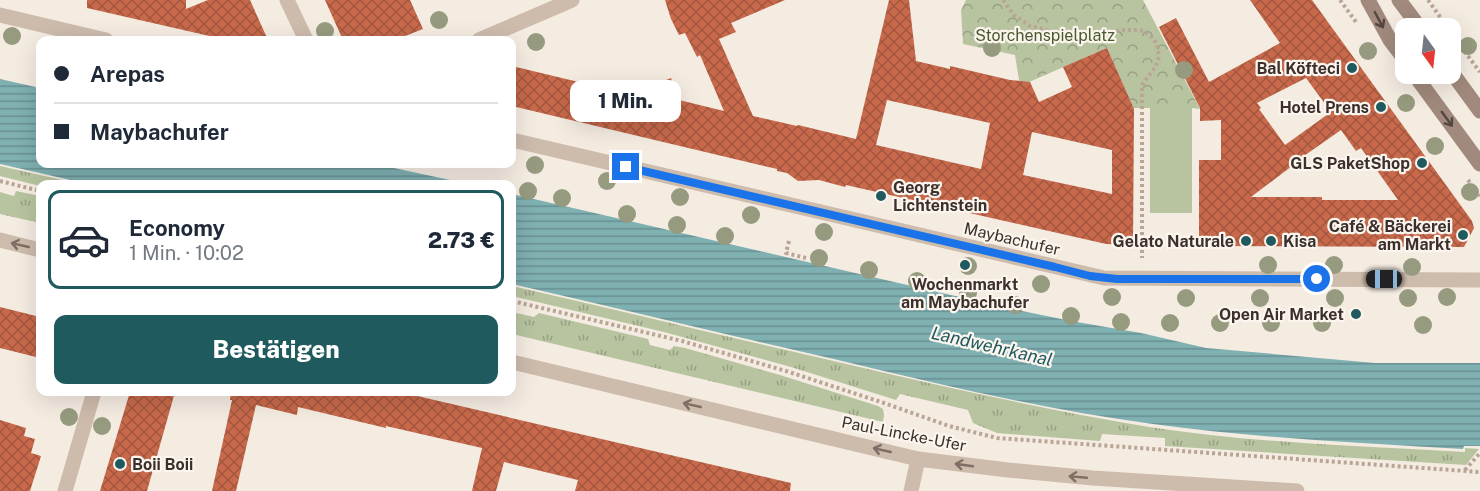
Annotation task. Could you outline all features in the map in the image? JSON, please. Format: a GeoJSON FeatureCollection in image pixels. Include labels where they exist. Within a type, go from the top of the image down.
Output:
{"type":"FeatureCollection","features":[{"type":"Feature","properties":{"kind":"main road"},"geometry":{"type":"LineString","coordinates":[[1368,0],[1395,47]]}},
{"type":"Feature","properties":{"kind":"main road"},"geometry":{"type":"LineString","coordinates":[[1400,0],[1413,18]]}},
{"type":"Feature","properties":{"kind":"main road"},"geometry":{"type":"LineString","coordinates":[[1421,84],[1480,164]]}},
{"type":"Feature","properties":{"kind":"main road"},"geometry":{"type":"LineString","coordinates":[[1460,84],[1480,111]]}},
{"type":"Feature","properties":{"kind":"street"},"geometry":{"type":"LineString","coordinates":[[287,0],[304,36]]}},
{"type":"Feature","properties":{"kind":"street"},"geometry":{"type":"LineString","coordinates":[[488,36],[572,0]]}},
{"type":"Feature","properties":{"kind":"street"},"geometry":{"type":"LineString","coordinates":[[0,15],[89,36]]}},
{"type":"Feature","properties":{"kind":"street","name":"Maybachufer"},"geometry":{"type":"LineString","coordinates":[[516,141],[1104,278],[1480,280]]}},
{"type":"Feature","properties":{"kind":"street"},"geometry":{"type":"LineString","coordinates":[[0,240],[36,249]]}},
{"type":"Feature","properties":{"kind":"street","name":"Paul-Lincke-Ufer"},"geometry":{"type":"LineString","coordinates":[[516,363],[918,459],[1093,478],[1297,491]]}},
{"type":"Feature","properties":{"kind":"street"},"geometry":{"type":"LineString","coordinates":[[65,491],[93,396]]}},
{"type":"Feature","properties":{"kind":"street"},"geometry":{"type":"LineString","coordinates":[[911,491],[918,459]]}},
{"type":"Feature","properties":{"kind":"path"},"geometry":{"type":"LineString","coordinates":[[1003,0],[1014,15],[1030,26],[1074,37],[1137,30],[1144,31],[1157,44],[1159,57],[1156,66],[1142,85],[1142,258]]}},
{"type":"Feature","properties":{"kind":"path"},"geometry":{"type":"LineString","coordinates":[[1340,0],[1355,21]]}},
{"type":"Feature","properties":{"kind":"path"},"geometry":{"type":"LineString","coordinates":[[1428,0],[1441,18]]}},
{"type":"Feature","properties":{"kind":"path"},"geometry":{"type":"LineString","coordinates":[[1461,46],[1480,72]]}},
{"type":"Feature","properties":{"kind":"path"},"geometry":{"type":"LineString","coordinates":[[0,181],[36,190]]}},
{"type":"Feature","properties":{"kind":"path"},"geometry":{"type":"LineString","coordinates":[[789,241],[786,253],[806,258]]}},
{"type":"Feature","properties":{"kind":"path"},"geometry":{"type":"LineString","coordinates":[[516,303],[682,341],[786,371],[949,426],[997,438],[1478,472],[1480,467]]}},
{"type":"Feature","properties":{"kind":"path"},"geometry":{"type":"LineString","coordinates":[[1464,471],[1480,453]]}},
{"type":"Feature","properties":{"kind":"green space","name":"Storchenspielplatz"},"geometry":{"type":"Polygon","coordinates":[[[966,0],[1143,0],[1200,109],[1133,108],[1107,48],[1020,86],[1015,55],[963,44],[961,10],[966,0]]]}},
{"type":"Feature","properties":{"kind":"green space"},"geometry":{"type":"Polygon","coordinates":[[[1150,108],[1192,108],[1192,213],[1150,213],[1150,108]]]}},
{"type":"Feature","properties":{"kind":"green space"},"geometry":{"type":"Polygon","coordinates":[[[0,166],[62,180],[36,180],[36,185],[0,176],[0,166]]]}},
{"type":"Feature","properties":{"kind":"green space"},"geometry":{"type":"Polygon","coordinates":[[[16,191],[36,195],[36,222],[0,214],[0,192],[14,196],[16,191]]]}},
{"type":"Feature","properties":{"kind":"green space"},"geometry":{"type":"Polygon","coordinates":[[[516,287],[946,387],[1149,427],[1227,437],[1306,443],[1465,452],[1465,448],[1479,449],[1466,465],[1165,446],[1165,438],[1102,434],[1100,441],[997,433],[973,423],[968,410],[900,394],[896,400],[791,367],[664,332],[516,297],[516,287]]]}},
{"type":"Feature","properties":{"kind":"green space"},"geometry":{"type":"Polygon","coordinates":[[[516,313],[534,317],[539,313],[648,339],[650,345],[670,350],[674,346],[685,348],[780,375],[878,406],[883,409],[883,422],[516,335],[516,313]]]}},
{"type":"Feature","properties":{"kind":"water"},"geometry":{"type":"Polygon","coordinates":[[[0,79],[36,87],[36,168],[394,168],[450,180],[70,180],[0,164],[0,79]]]}},
{"type":"Feature","properties":{"kind":"water","name":"Landwehrkanal"},"geometry":{"type":"Polygon","coordinates":[[[516,195],[1003,307],[1141,333],[1206,348],[1375,363],[1480,363],[1480,446],[1464,446],[1463,449],[1192,429],[1113,418],[955,388],[516,285],[516,195]]]}},
{"type":"Feature","properties":{"kind":"building"},"geometry":{"type":"Polygon","coordinates":[[[87,0],[186,0],[186,9],[208,0],[250,0],[266,36],[210,36],[87,8],[87,0]]]}},
{"type":"Feature","properties":{"kind":"building"},"geometry":{"type":"Polygon","coordinates":[[[325,0],[410,0],[423,29],[405,36],[341,36],[325,0]]]}},
{"type":"Feature","properties":{"kind":"building"},"geometry":{"type":"Polygon","coordinates":[[[665,0],[785,0],[731,23],[736,32],[719,39],[753,116],[856,139],[889,0],[909,0],[916,61],[1030,82],[1039,102],[1072,87],[1063,67],[1107,48],[1134,109],[1133,245],[1106,244],[846,185],[845,187],[819,180],[798,181],[777,169],[516,107],[516,67],[620,92],[621,89],[636,93],[671,78],[679,100],[724,111],[700,55],[697,57],[685,33],[679,35],[665,0]],[[887,100],[876,145],[981,169],[990,123],[887,100]],[[1032,132],[1023,175],[1112,194],[1112,150],[1032,132]]]}},
{"type":"Feature","properties":{"kind":"building"},"geometry":{"type":"Polygon","coordinates":[[[1250,0],[1312,0],[1472,221],[1474,228],[1464,247],[1199,246],[1199,160],[1221,160],[1221,120],[1200,121],[1200,108],[1159,27],[1176,18],[1209,82],[1280,43],[1250,0]],[[1306,78],[1257,103],[1285,145],[1331,112],[1306,78]],[[1341,130],[1251,197],[1398,200],[1361,148],[1356,151],[1341,130]]]}},
{"type":"Feature","properties":{"kind":"building"},"geometry":{"type":"Polygon","coordinates":[[[0,307],[36,316],[36,357],[0,348],[0,307]]]}},
{"type":"Feature","properties":{"kind":"building"},"geometry":{"type":"Polygon","coordinates":[[[129,396],[174,396],[147,491],[100,491],[129,396]]]}},
{"type":"Feature","properties":{"kind":"building"},"geometry":{"type":"Polygon","coordinates":[[[230,396],[417,396],[791,483],[790,491],[575,491],[578,480],[504,462],[496,491],[472,491],[482,448],[298,407],[297,415],[256,405],[236,491],[212,491],[232,400],[230,400],[230,396]]]}},
{"type":"Feature","properties":{"kind":"building"},"geometry":{"type":"Polygon","coordinates":[[[0,420],[26,428],[24,436],[35,439],[31,453],[41,456],[30,491],[0,491],[0,420]]]}},
{"type":"Feature","properties":{"kind":"place","name":"Bal Köfteci"},"geometry":{"type":"Point","coordinates":[1352,68]}},
{"type":"Feature","properties":{"kind":"place","name":"Hotel Prens"},"geometry":{"type":"Point","coordinates":[1381,107]}},
{"type":"Feature","properties":{"kind":"place","name":"GLS PaketShop"},"geometry":{"type":"Point","coordinates":[1422,163]}},
{"type":"Feature","properties":{"kind":"place","name":"Georg Lichtenstein"},"geometry":{"type":"Point","coordinates":[881,196]}},
{"type":"Feature","properties":{"kind":"place","name":"Café & Bäckerei am Markt"},"geometry":{"type":"Point","coordinates":[1463,235]}},
{"type":"Feature","properties":{"kind":"place","name":"Gelato Naturale"},"geometry":{"type":"Point","coordinates":[1246,241]}},
{"type":"Feature","properties":{"kind":"place","name":"Kisa"},"geometry":{"type":"Point","coordinates":[1271,241]}},
{"type":"Feature","properties":{"kind":"place","name":"Wochenmarkt am Maybachufer"},"geometry":{"type":"Point","coordinates":[965,265]}},
{"type":"Feature","properties":{"kind":"place","name":"Open Air Market"},"geometry":{"type":"Point","coordinates":[1356,314]}},
{"type":"Feature","properties":{"kind":"place","name":"Boii Boii"},"geometry":{"type":"Point","coordinates":[120,464]}},
{"type":"Feature","properties":{"kind":"route"},"geometry":{"type":"LineString","coordinates":[[626,167],[1090,276],[1117,279],[1317,279]]}}]}
